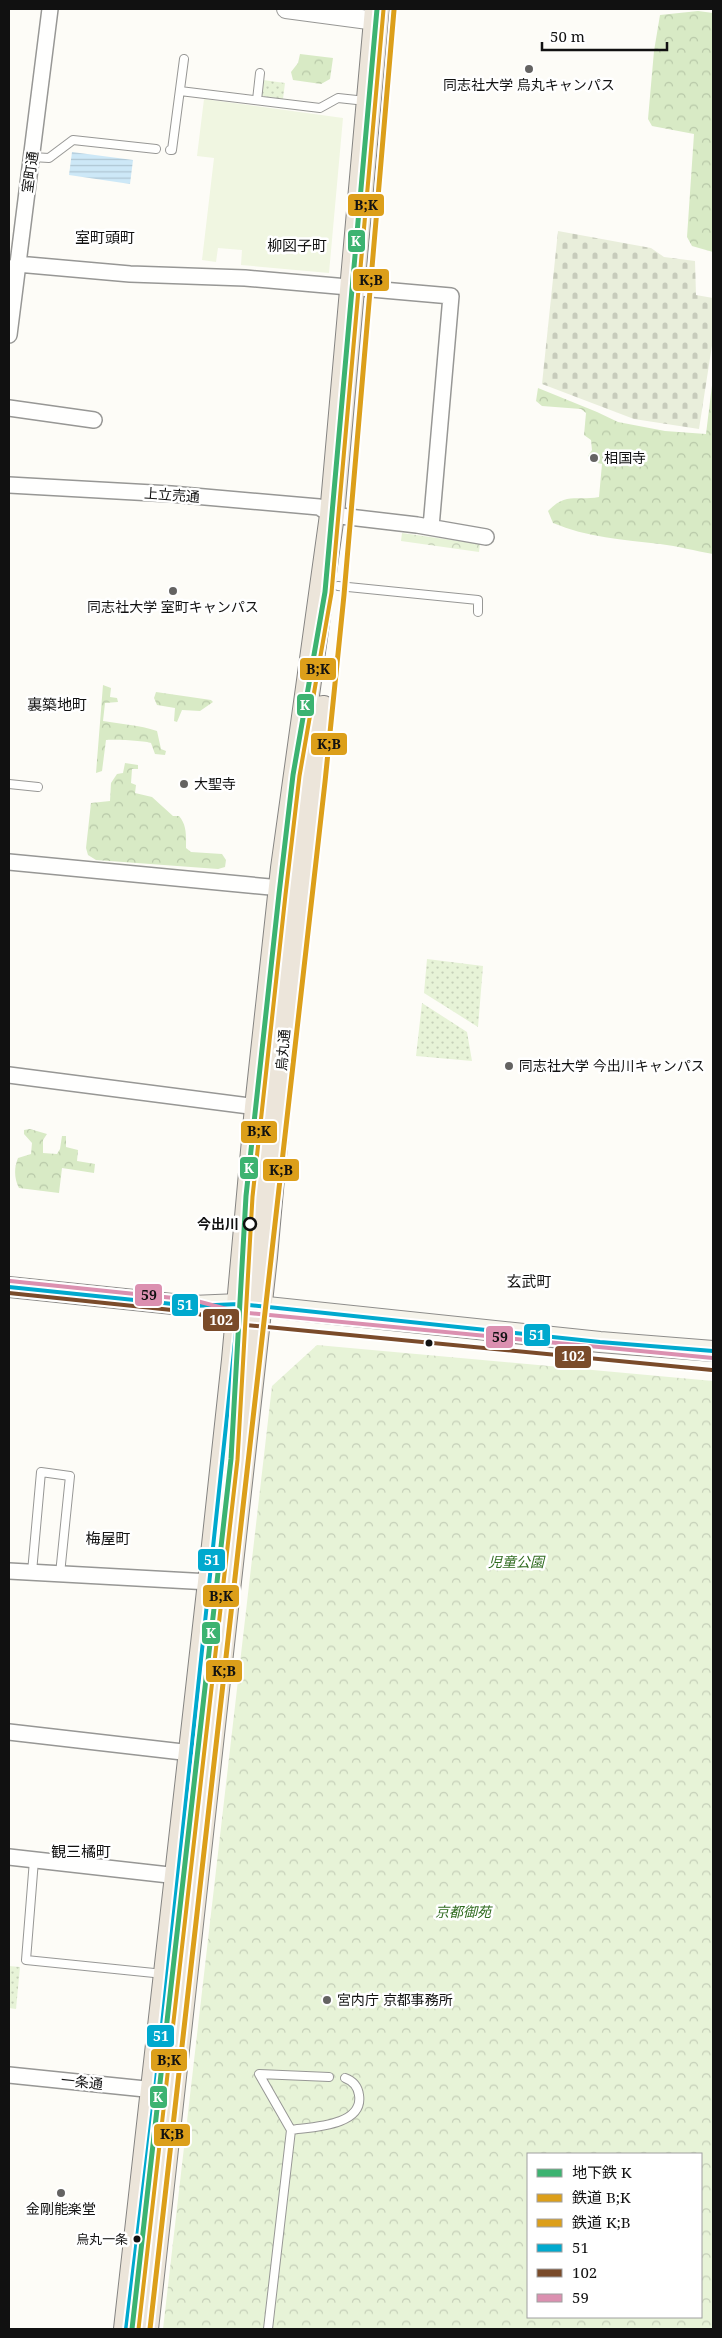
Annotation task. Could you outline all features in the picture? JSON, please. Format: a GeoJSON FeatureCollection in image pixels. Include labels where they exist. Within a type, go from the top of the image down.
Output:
{"type":"FeatureCollection","features":[{"type":"Feature","properties":{"kind":"highway","name":"烏丸通"},"geometry":{"type":"LineString","coordinates":[[360,288],[371,102],[382,13]]}},
{"type":"Feature","properties":{"kind":"highway","name":"烏丸通"},"geometry":{"type":"LineString","coordinates":[[146,2329],[201,1754],[248,1312],[296,909],[338,586],[340,516],[382,13]]}},
{"type":"Feature","properties":{"kind":"highway","name":"烏丸通"},"geometry":{"type":"LineString","coordinates":[[126,2329],[155,2090],[178,1876],[201,1754],[210,1582],[248,1312],[257,1107],[281,888],[340,516]]}},
{"type":"Feature","properties":{"kind":"main road"},"geometry":{"type":"LineString","coordinates":[[9,1287],[713,1364]]}},
{"type":"Feature","properties":{"kind":"main road"},"geometry":{"type":"LineString","coordinates":[[248,1312],[713,1351]]}},
{"type":"Feature","properties":{"kind":"street","name":"室町通"},"geometry":{"type":"LineString","coordinates":[[9,336],[12,287],[32,157],[50,9]]}},
{"type":"Feature","properties":{"kind":"street"},"geometry":{"type":"LineString","coordinates":[[287,9],[382,13]]}},
{"type":"Feature","properties":{"kind":"street"},"geometry":{"type":"LineString","coordinates":[[17,264],[130,274],[245,278],[451,296],[430,528]]}},
{"type":"Feature","properties":{"kind":"street"},"geometry":{"type":"LineString","coordinates":[[9,408],[94,420]]}},
{"type":"Feature","properties":{"kind":"street","name":"上立売通"},"geometry":{"type":"LineString","coordinates":[[9,485],[171,494],[319,506],[340,516],[486,537]]}},
{"type":"Feature","properties":{"kind":"street"},"geometry":{"type":"LineString","coordinates":[[9,862],[281,888]]}},
{"type":"Feature","properties":{"kind":"street"},"geometry":{"type":"LineString","coordinates":[[9,1075],[257,1107]]}},
{"type":"Feature","properties":{"kind":"street"},"geometry":{"type":"LineString","coordinates":[[9,1571],[210,1582]]}},
{"type":"Feature","properties":{"kind":"street"},"geometry":{"type":"LineString","coordinates":[[9,1732],[201,1754]]}},
{"type":"Feature","properties":{"kind":"street"},"geometry":{"type":"LineString","coordinates":[[9,1857],[178,1876]]}},
{"type":"Feature","properties":{"kind":"street","name":"一条通"},"geometry":{"type":"LineString","coordinates":[[9,2075],[155,2090]]}},
{"type":"Feature","properties":{"kind":"lane"},"geometry":{"type":"LineString","coordinates":[[170,150],[172,150],[184,59]]}},
{"type":"Feature","properties":{"kind":"lane"},"geometry":{"type":"LineString","coordinates":[[257,100],[260,73]]}},
{"type":"Feature","properties":{"kind":"lane"},"geometry":{"type":"LineString","coordinates":[[180,91],[320,108],[338,98],[371,102]]}},
{"type":"Feature","properties":{"kind":"lane"},"geometry":{"type":"LineString","coordinates":[[32,157],[49,158],[69,141],[73,140],[156,149]]}},
{"type":"Feature","properties":{"kind":"lane"},"geometry":{"type":"LineString","coordinates":[[338,586],[478,600],[478,612]]}},
{"type":"Feature","properties":{"kind":"lane"},"geometry":{"type":"LineString","coordinates":[[9,784],[38,787]]}},
{"type":"Feature","properties":{"kind":"lane"},"geometry":{"type":"LineString","coordinates":[[32,1572],[41,1472],[70,1476],[60,1574]]}},
{"type":"Feature","properties":{"kind":"lane"},"geometry":{"type":"LineString","coordinates":[[34,1860],[26,1960],[166,1974]]}},
{"type":"Feature","properties":{"kind":"lane"},"geometry":{"type":"LineString","coordinates":[[268,2329],[291,2130],[259,2074],[329,2077]]}},
{"type":"Feature","properties":{"kind":"lane"},"geometry":{"type":"LineString","coordinates":[[291,2130],[346,2120],[356,2111],[360,2097],[357,2087],[345,2078]]}},
{"type":"Feature","properties":{"kind":"green space"},"geometry":{"type":"Polygon","coordinates":[[[698,11],[713,13],[713,252],[692,246],[687,237],[694,134],[652,126],[648,119],[654,51],[660,15],[698,11]]]}},
{"type":"Feature","properties":{"kind":"green space"},"geometry":{"type":"Polygon","coordinates":[[[300,54],[333,58],[330,79],[321,84],[293,80],[291,72],[298,63],[300,54]]]}},
{"type":"Feature","properties":{"kind":"green space"},"geometry":{"type":"Polygon","coordinates":[[[263,80],[285,83],[283,99],[261,96],[263,80]]]}},
{"type":"Feature","properties":{"kind":"green space"},"geometry":{"type":"Polygon","coordinates":[[[204,99],[343,118],[329,273],[241,265],[242,250],[218,248],[216,262],[202,260],[214,158],[197,156],[204,99]]]}},
{"type":"Feature","properties":{"kind":"green space"},"geometry":{"type":"Polygon","coordinates":[[[558,231],[651,248],[664,257],[695,261],[696,295],[713,298],[713,339],[699,429],[634,419],[542,384],[558,231]]]}},
{"type":"Feature","properties":{"kind":"green space"},"geometry":{"type":"Polygon","coordinates":[[[713,377],[713,554],[667,545],[592,535],[553,523],[548,511],[560,501],[572,498],[599,497],[602,464],[593,462],[588,456],[592,450],[591,440],[584,435],[586,413],[581,409],[542,406],[536,401],[538,388],[618,422],[665,431],[706,434],[713,377]]]}},
{"type":"Feature","properties":{"kind":"green space"},"geometry":{"type":"Polygon","coordinates":[[[402,533],[480,544],[479,552],[401,541],[402,533]]]}},
{"type":"Feature","properties":{"kind":"green space"},"geometry":{"type":"Polygon","coordinates":[[[103,685],[111,688],[110,697],[117,698],[118,702],[105,703],[103,721],[157,731],[161,749],[166,751],[165,755],[155,754],[151,743],[148,742],[106,740],[102,771],[96,773],[103,685]]]}},
{"type":"Feature","properties":{"kind":"green space"},"geometry":{"type":"Polygon","coordinates":[[[156,692],[211,700],[213,702],[200,711],[182,710],[177,722],[174,721],[175,708],[157,705],[154,698],[156,692]]]}},
{"type":"Feature","properties":{"kind":"green space"},"geometry":{"type":"Polygon","coordinates":[[[125,763],[138,765],[138,769],[132,769],[131,783],[136,785],[135,793],[152,797],[173,816],[179,816],[182,819],[186,831],[186,848],[191,852],[222,854],[226,860],[225,867],[218,869],[96,860],[88,855],[86,848],[91,803],[110,801],[111,783],[117,774],[123,773],[125,763]]]}},
{"type":"Feature","properties":{"kind":"green space"},"geometry":{"type":"Polygon","coordinates":[[[427,959],[483,966],[478,1027],[424,993],[427,959]]]}},
{"type":"Feature","properties":{"kind":"green space"},"geometry":{"type":"Polygon","coordinates":[[[422,1003],[467,1032],[472,1061],[416,1056],[422,1003]]]}},
{"type":"Feature","properties":{"kind":"green space"},"geometry":{"type":"Polygon","coordinates":[[[30,1129],[47,1134],[43,1140],[43,1153],[57,1154],[60,1149],[62,1136],[66,1136],[66,1147],[78,1150],[77,1161],[95,1164],[94,1173],[62,1168],[59,1193],[19,1188],[15,1177],[16,1166],[18,1158],[31,1154],[32,1143],[24,1134],[24,1130],[30,1129]]]}},
{"type":"Feature","properties":{"kind":"green space","name":"京都御苑"},"geometry":{"type":"Polygon","coordinates":[[[317,1345],[713,1381],[713,2329],[163,2329],[272,1386],[317,1345]]]}},
{"type":"Feature","properties":{"kind":"green space"},"geometry":{"type":"Polygon","coordinates":[[[9,1966],[20,1967],[16,2009],[9,2008],[9,1966]]]}},
{"type":"Feature","properties":{"kind":"water"},"geometry":{"type":"Polygon","coordinates":[[[72,152],[133,160],[130,184],[69,175],[72,152]]]}},
{"type":"Feature","properties":{"kind":"metro line","name":"K"},"geometry":{"type":"LineString","coordinates":[[132,2329],[231,1459],[246,1196],[279,894],[293,775],[325,592],[377,9]]}},
{"type":"Feature","properties":{"kind":"rail line","name":"B;K"},"geometry":{"type":"LineString","coordinates":[[138,2329],[237,1460],[252,1197],[285,895],[299,776],[331,593],[383,10]]}},
{"type":"Feature","properties":{"kind":"rail line","name":"K;B"},"geometry":{"type":"LineString","coordinates":[[150,2329],[325,782],[344,595],[394,10]]}},
{"type":"Feature","properties":{"kind":"transit line","name":"59"},"geometry":{"type":"LineString","coordinates":[[10,1281],[193,1300],[238,1312],[713,1358]]}},
{"type":"Feature","properties":{"kind":"transit line","name":"51"},"geometry":{"type":"LineString","coordinates":[[9,1287],[192,1306],[239,1304],[600,1342],[713,1351]]}},
{"type":"Feature","properties":{"kind":"transit line","name":"102"},"geometry":{"type":"LineString","coordinates":[[9,1293],[191,1312],[236,1324],[712,1370]]}},
{"type":"Feature","properties":{"kind":"transit line","name":"51"},"geometry":{"type":"LineString","coordinates":[[126,2329],[155,2090],[239,1304]]}},
{"type":"Feature","properties":{"kind":"place","name":"同志社大学 烏丸キャンパス"},"geometry":{"type":"Point","coordinates":[529,69]}},
{"type":"Feature","properties":{"kind":"place","name":"相国寺"},"geometry":{"type":"Point","coordinates":[594,458]}},
{"type":"Feature","properties":{"kind":"place","name":"同志社大学 室町キャンパス"},"geometry":{"type":"Point","coordinates":[173,591]}},
{"type":"Feature","properties":{"kind":"place","name":"大聖寺"},"geometry":{"type":"Point","coordinates":[184,784]}},
{"type":"Feature","properties":{"kind":"place","name":"同志社大学 今出川キャンパス"},"geometry":{"type":"Point","coordinates":[509,1066]}},
{"type":"Feature","properties":{"kind":"place","name":"今出川"},"geometry":{"type":"Point","coordinates":[250,1224]}},
{"type":"Feature","properties":{"kind":"place","name":"宮内庁 京都事務所"},"geometry":{"type":"Point","coordinates":[327,2000]}},
{"type":"Feature","properties":{"kind":"place","name":"金剛能楽堂"},"geometry":{"type":"Point","coordinates":[61,2193]}},
{"type":"Feature","properties":{"kind":"place","name":"烏丸一条"},"geometry":{"type":"Point","coordinates":[137,2239]}},
{"type":"Feature","properties":{"kind":"district","name":"室町頭町"},"geometry":{"type":"Point","coordinates":[105,238]}},
{"type":"Feature","properties":{"kind":"district","name":"柳図子町"},"geometry":{"type":"Point","coordinates":[297,246]}},
{"type":"Feature","properties":{"kind":"district","name":"裏築地町"},"geometry":{"type":"Point","coordinates":[57,705]}},
{"type":"Feature","properties":{"kind":"district","name":"玄武町"},"geometry":{"type":"Point","coordinates":[529,1282]}},
{"type":"Feature","properties":{"kind":"district","name":"梅屋町"},"geometry":{"type":"Point","coordinates":[108,1539]}},
{"type":"Feature","properties":{"kind":"district","name":"観三橘町"},"geometry":{"type":"Point","coordinates":[81,1852]}},
{"type":"Feature","properties":{"kind":"park label","name":"児童公園"},"geometry":{"type":"Point","coordinates":[516,1562]}}]}
